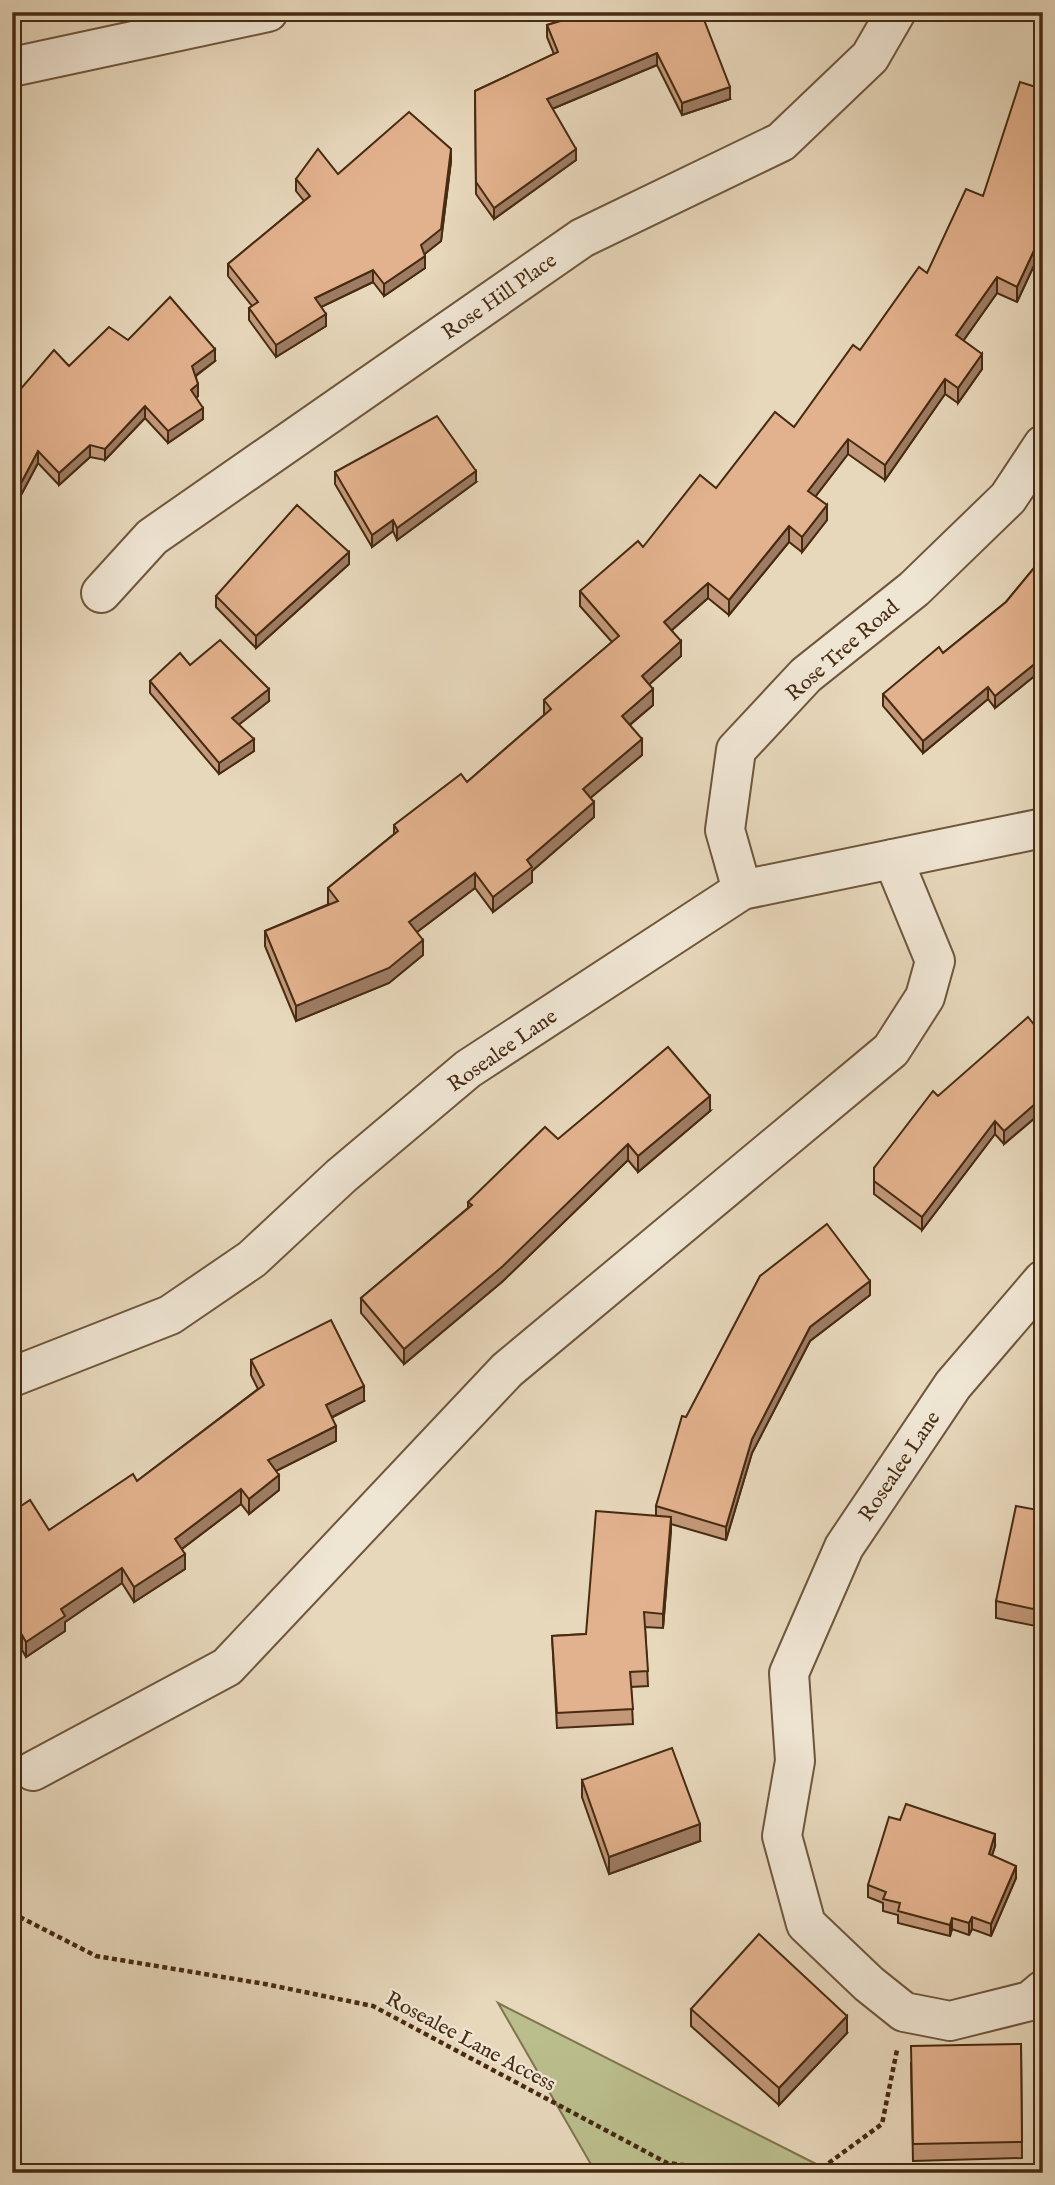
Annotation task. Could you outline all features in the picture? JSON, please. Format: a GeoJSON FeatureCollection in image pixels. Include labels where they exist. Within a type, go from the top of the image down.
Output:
{"type":"FeatureCollection","features":[{"type":"Feature","properties":{"kind":"street"},"geometry":{"type":"LineString","coordinates":[[12,68],[268,12]]}},
{"type":"Feature","properties":{"kind":"street","name":"Rose Hill Place"},"geometry":{"type":"LineString","coordinates":[[101,593],[152,537],[582,238],[781,142],[870,57],[896,12]]}},
{"type":"Feature","properties":{"kind":"street","name":"Rose Tree Road"},"geometry":{"type":"LineString","coordinates":[[742,890],[725,830],[737,750],[806,675],[914,589],[1008,498],[1043,445]]}},
{"type":"Feature","properties":{"kind":"street","name":"Rosealee Lane"},"geometry":{"type":"LineString","coordinates":[[12,1377],[170,1315],[252,1259],[341,1176],[468,1069],[742,890],[1043,828]]}},
{"type":"Feature","properties":{"kind":"street"},"geometry":{"type":"LineString","coordinates":[[33,1771],[227,1667],[507,1370],[891,1050],[925,997],[935,961],[892,859]]}},
{"type":"Feature","properties":{"kind":"street","name":"Rosealee Lane"},"geometry":{"type":"LineString","coordinates":[[904,2012],[869,1984],[806,1924],[782,1836],[795,1762],[789,1673],[844,1547],[953,1385],[1043,1280]]}},
{"type":"Feature","properties":{"kind":"street"},"geometry":{"type":"LineString","coordinates":[[904,2012],[950,2021],[1030,2001],[1043,1990]]}},
{"type":"Feature","properties":{"kind":"path","name":"Rosealee Lane Access"},"geometry":{"type":"LineString","coordinates":[[12,1913],[96,1956],[265,1984],[373,2006],[667,2163],[747,2173]]}},
{"type":"Feature","properties":{"kind":"path"},"geometry":{"type":"LineString","coordinates":[[815,2173],[881,2124],[904,2012]]}},
{"type":"Feature","properties":{"kind":"green space"},"geometry":{"type":"Polygon","coordinates":[[[498,2003],[834,2173],[596,2173],[498,2003]]]}},
{"type":"Feature","properties":{"kind":"building"},"geometry":{"type":"Polygon","coordinates":[[[591,12],[701,12],[730,87],[682,103],[657,53],[547,99],[576,149],[494,208],[476,182],[475,91],[558,52],[547,25],[591,12]]]}},
{"type":"Feature","properties":{"kind":"building"},"geometry":{"type":"Polygon","coordinates":[[[1043,70],[1043,231],[1017,287],[997,277],[956,335],[982,354],[958,388],[945,379],[885,465],[848,439],[808,491],[827,505],[802,537],[789,526],[729,600],[708,583],[664,622],[681,641],[642,676],[653,689],[622,716],[642,739],[583,789],[594,802],[527,860],[532,867],[493,897],[475,873],[409,922],[423,940],[389,968],[296,1006],[265,931],[338,901],[328,888],[398,831],[394,825],[461,774],[467,782],[551,709],[544,700],[619,636],[580,591],[638,541],[643,547],[700,475],[716,488],[775,412],[794,427],[853,345],[860,350],[919,267],[927,273],[966,189],[983,196],[1020,82],[1039,88],[1043,70]]]}},
{"type":"Feature","properties":{"kind":"building"},"geometry":{"type":"Polygon","coordinates":[[[409,112],[451,149],[441,229],[421,245],[425,256],[384,284],[373,270],[315,298],[326,314],[276,345],[249,308],[258,302],[228,264],[310,196],[296,179],[318,149],[338,174],[409,112]]]}},
{"type":"Feature","properties":{"kind":"building"},"geometry":{"type":"Polygon","coordinates":[[[170,297],[215,349],[192,366],[198,384],[191,390],[203,408],[168,431],[145,406],[105,449],[90,445],[59,473],[38,451],[12,500],[12,399],[54,350],[69,366],[109,327],[128,340],[170,297]]]}},
{"type":"Feature","properties":{"kind":"building"},"geometry":{"type":"Polygon","coordinates":[[[437,416],[476,471],[397,528],[393,520],[372,535],[335,472],[437,416]]]}},
{"type":"Feature","properties":{"kind":"building"},"geometry":{"type":"Polygon","coordinates":[[[297,505],[349,552],[256,636],[216,596],[297,505]]]}},
{"type":"Feature","properties":{"kind":"building"},"geometry":{"type":"Polygon","coordinates":[[[1043,557],[1043,657],[995,696],[988,687],[923,741],[883,694],[939,647],[943,653],[1006,602],[1043,557]]]}},
{"type":"Feature","properties":{"kind":"building"},"geometry":{"type":"Polygon","coordinates":[[[220,640],[269,689],[232,718],[254,739],[219,763],[150,681],[180,653],[190,665],[220,640]]]}},
{"type":"Feature","properties":{"kind":"building"},"geometry":{"type":"Polygon","coordinates":[[[1028,1017],[1036,1027],[1043,1022],[1043,1097],[1004,1131],[995,1121],[922,1217],[874,1181],[874,1168],[933,1091],[938,1096],[1028,1017]]]}},
{"type":"Feature","properties":{"kind":"building"},"geometry":{"type":"Polygon","coordinates":[[[668,1047],[710,1096],[638,1156],[628,1144],[503,1266],[404,1349],[361,1298],[472,1205],[468,1202],[545,1127],[558,1139],[668,1047]]]}},
{"type":"Feature","properties":{"kind":"building"},"geometry":{"type":"Polygon","coordinates":[[[827,1224],[870,1281],[810,1327],[752,1439],[726,1527],[656,1506],[682,1416],[686,1417],[760,1276],[827,1224]]]}},
{"type":"Feature","properties":{"kind":"building"},"geometry":{"type":"Polygon","coordinates":[[[331,1320],[364,1386],[326,1405],[336,1426],[268,1460],[279,1475],[249,1499],[241,1489],[175,1539],[185,1554],[134,1587],[122,1568],[61,1609],[65,1616],[26,1642],[22,1635],[12,1641],[12,1512],[30,1500],[49,1530],[133,1474],[137,1481],[264,1385],[251,1360],[331,1320]]]}},
{"type":"Feature","properties":{"kind":"building"},"geometry":{"type":"Polygon","coordinates":[[[1016,1506],[1043,1511],[1043,1620],[1036,1619],[1038,1610],[996,1601],[1016,1506]]]}},
{"type":"Feature","properties":{"kind":"building"},"geometry":{"type":"Polygon","coordinates":[[[596,1511],[671,1517],[663,1614],[644,1612],[648,1671],[630,1672],[633,1709],[557,1713],[552,1636],[586,1634],[596,1511]]]}},
{"type":"Feature","properties":{"kind":"building"},"geometry":{"type":"Polygon","coordinates":[[[672,1748],[700,1824],[609,1857],[582,1780],[672,1748]]]}},
{"type":"Feature","properties":{"kind":"building"},"geometry":{"type":"Polygon","coordinates":[[[906,1804],[995,1834],[989,1854],[1016,1866],[991,1924],[972,1917],[969,1923],[952,1918],[950,1925],[898,1911],[900,1903],[883,1899],[886,1892],[868,1885],[889,1817],[900,1820],[906,1804]]]}},
{"type":"Feature","properties":{"kind":"building"},"geometry":{"type":"Polygon","coordinates":[[[759,1934],[847,2016],[779,2088],[691,2009],[759,1934]]]}},
{"type":"Feature","properties":{"kind":"building"},"geometry":{"type":"Polygon","coordinates":[[[1021,2044],[1022,2142],[913,2144],[911,2046],[1021,2044]]]}}]}
